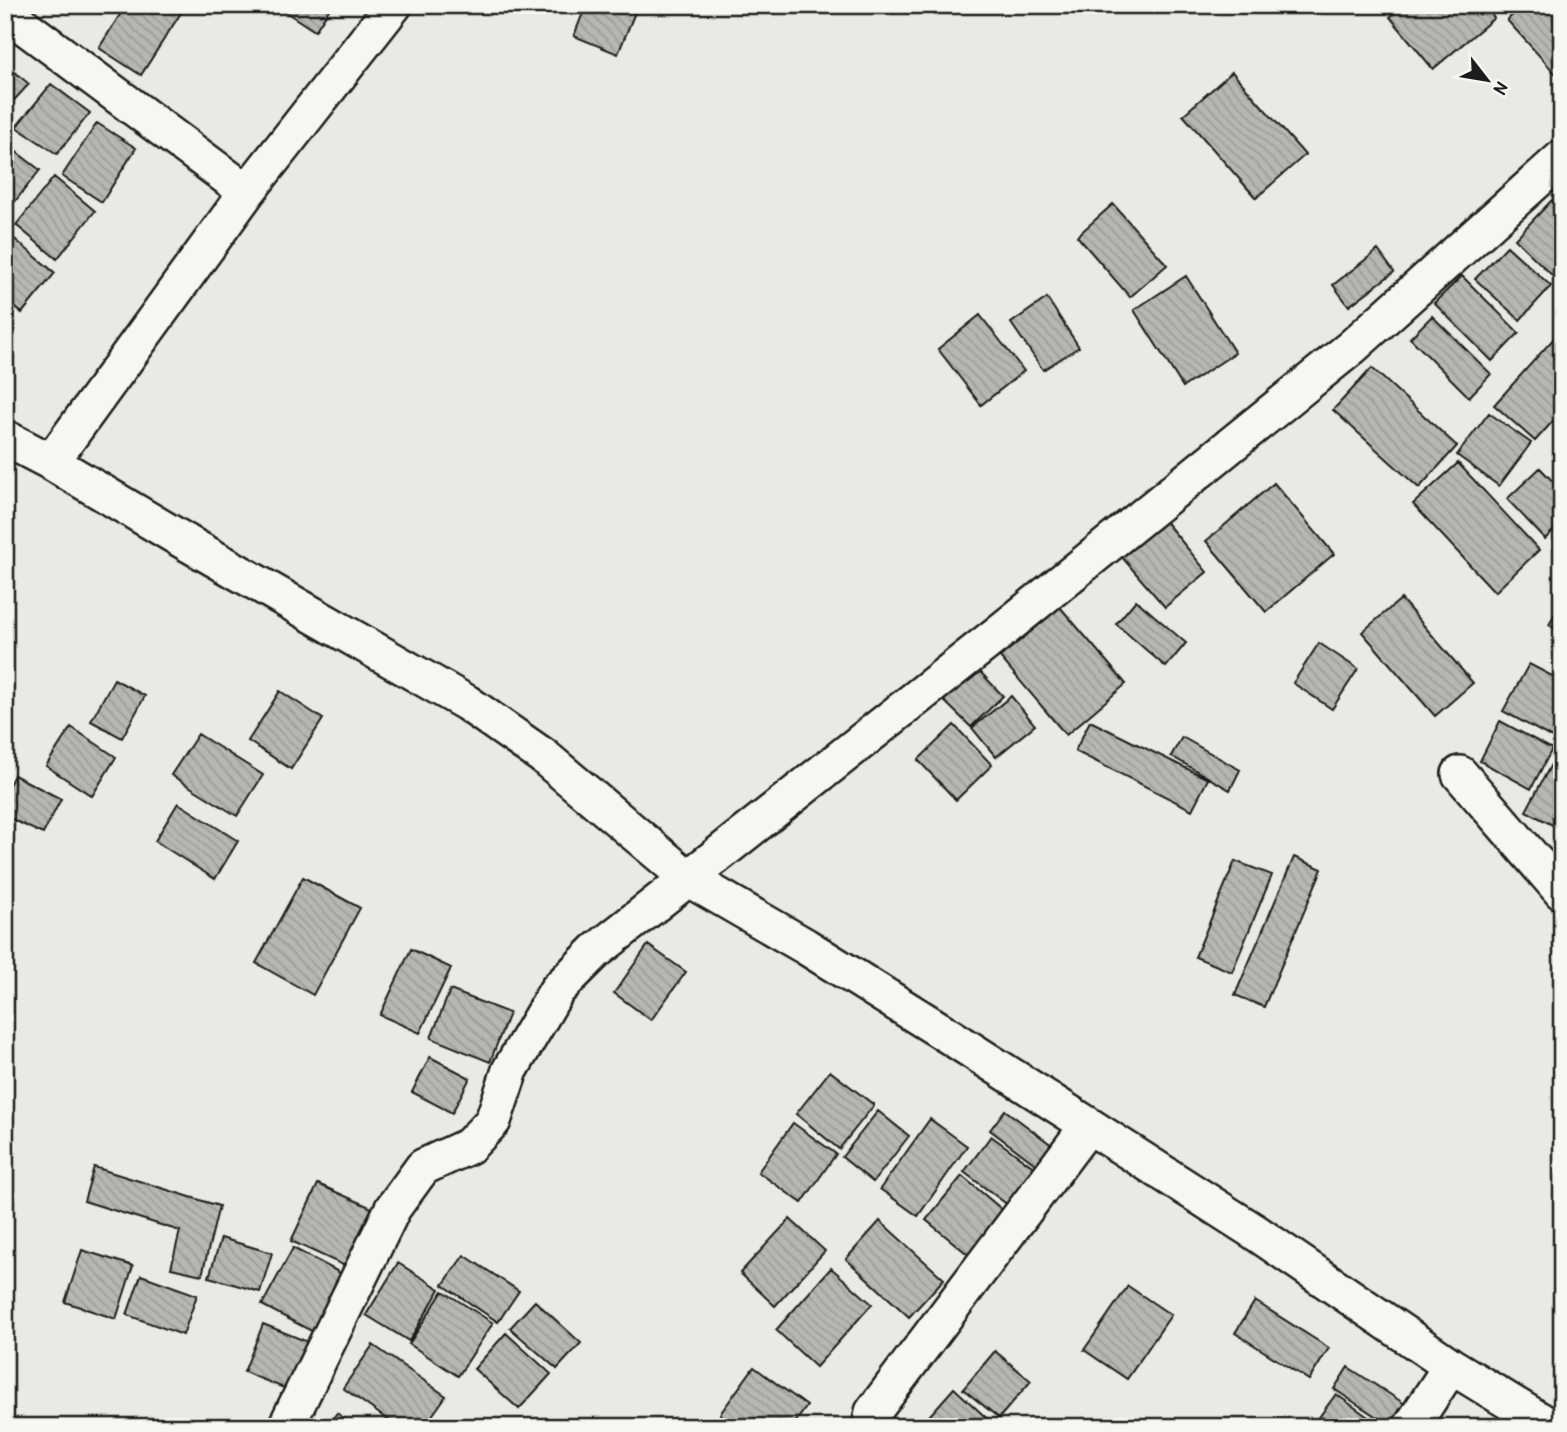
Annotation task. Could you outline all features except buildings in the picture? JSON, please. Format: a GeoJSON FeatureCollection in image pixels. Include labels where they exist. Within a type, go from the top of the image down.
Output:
{"type":"FeatureCollection","features":[{"type":"Feature","properties":{"kind":"street"},"geometry":{"type":"LineString","coordinates":[[51,462],[247,192],[394,5]]}},
{"type":"Feature","properties":{"kind":"street"},"geometry":{"type":"LineString","coordinates":[[5,12],[247,192]]}},
{"type":"Feature","properties":{"kind":"street"},"geometry":{"type":"LineString","coordinates":[[286,1427],[393,1208],[424,1167],[469,1146],[493,1121],[510,1070],[557,990],[596,951],[1000,632],[1352,347],[1562,158]]}},
{"type":"Feature","properties":{"kind":"street"},"geometry":{"type":"LineString","coordinates":[[5,438],[467,703],[543,756],[688,879],[805,946],[1255,1232],[1451,1366],[1551,1427]]}},
{"type":"Feature","properties":{"kind":"street"},"geometry":{"type":"LineString","coordinates":[[1460,774],[1562,892]]}},
{"type":"Feature","properties":{"kind":"street"},"geometry":{"type":"LineString","coordinates":[[870,1427],[873,1412],[1088,1126]]}},
{"type":"Feature","properties":{"kind":"street"},"geometry":{"type":"LineString","coordinates":[[1411,1427],[1451,1366]]}}]}
